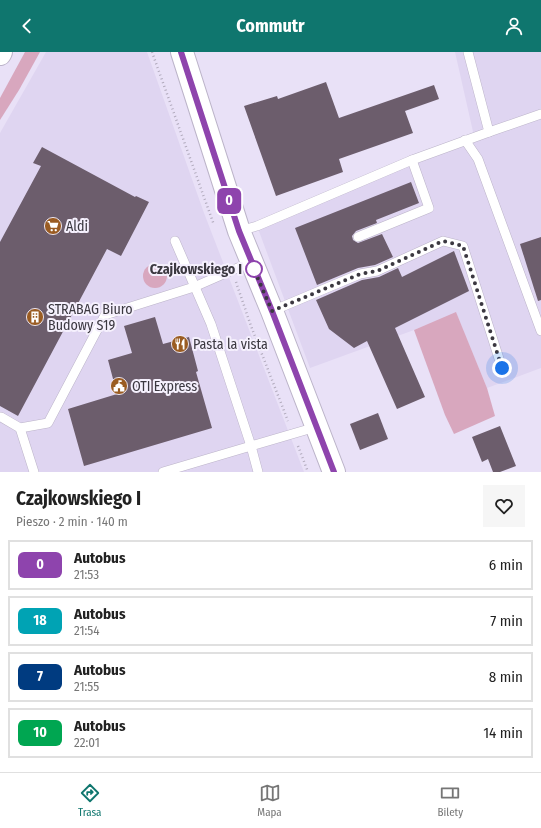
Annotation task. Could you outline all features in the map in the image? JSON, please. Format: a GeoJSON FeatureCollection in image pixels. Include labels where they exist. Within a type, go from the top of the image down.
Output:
{"type":"FeatureCollection","features":[{"type":"Feature","properties":{"kind":"street"},"geometry":{"type":"LineString","coordinates":[[182,52],[239,231],[272,311],[334,472]]}},
{"type":"Feature","properties":{"kind":"lane"},"geometry":{"type":"LineString","coordinates":[[468,52],[488,132]]}},
{"type":"Feature","properties":{"kind":"lane"},"geometry":{"type":"LineString","coordinates":[[239,231],[258,226],[412,160],[541,114]]}},
{"type":"Feature","properties":{"kind":"lane"},"geometry":{"type":"LineString","coordinates":[[465,140],[478,159],[541,331]]}},
{"type":"Feature","properties":{"kind":"lane"},"geometry":{"type":"LineString","coordinates":[[358,237],[429,208],[412,160]]}},
{"type":"Feature","properties":{"kind":"lane"},"geometry":{"type":"LineString","coordinates":[[175,241],[211,324],[258,472]]}},
{"type":"Feature","properties":{"kind":"lane"},"geometry":{"type":"LineString","coordinates":[[272,311],[360,274],[377,271],[443,241],[463,246],[502,368]]}},
{"type":"Feature","properties":{"kind":"lane"},"geometry":{"type":"LineString","coordinates":[[1,417],[20,428],[48,423],[105,314],[194,287],[251,262]]}},
{"type":"Feature","properties":{"kind":"lane"},"geometry":{"type":"LineString","coordinates":[[163,472],[316,427]]}},
{"type":"Feature","properties":{"kind":"lane"},"geometry":{"type":"LineString","coordinates":[[20,428],[34,472]]}},
{"type":"Feature","properties":{"kind":"shaded area"},"geometry":{"type":"Polygon","coordinates":[[[25,52],[40,52],[0,120],[0,98],[25,52]]]}},
{"type":"Feature","properties":{"kind":"shaded area"},"geometry":{"type":"Polygon","coordinates":[[[46,52],[147,52],[204,213],[304,472],[0,472],[0,133],[46,52]]]}},
{"type":"Feature","properties":{"kind":"shaded area"},"geometry":{"type":"Polygon","coordinates":[[[455,52],[541,52],[541,368],[487,388],[456,313],[310,368],[257,226],[474,136],[455,52]]]}},
{"type":"Feature","properties":{"kind":"shaded area"},"geometry":{"type":"Polygon","coordinates":[[[155,264],[160,265],[166,271],[166,281],[160,287],[155,288],[150,287],[144,281],[143,276],[144,271],[150,265],[155,264]]]}},
{"type":"Feature","properties":{"kind":"shaded area"},"geometry":{"type":"Polygon","coordinates":[[[456,312],[487,388],[495,416],[454,434],[445,415],[414,330],[456,312]]]}},
{"type":"Feature","properties":{"kind":"building"},"geometry":{"type":"Polygon","coordinates":[[[326,82],[339,118],[434,85],[439,99],[405,111],[413,133],[339,159],[343,172],[276,196],[244,106],[277,96],[278,99],[326,82]]]}},
{"type":"Feature","properties":{"kind":"building","name":"STRABAG Biuro Budowy S19"},"geometry":{"type":"Polygon","coordinates":[[[42,147],[135,197],[136,196],[149,202],[121,256],[107,249],[18,416],[0,406],[0,242],[41,166],[33,163],[42,147]]]}},
{"type":"Feature","properties":{"kind":"building"},"geometry":{"type":"Polygon","coordinates":[[[411,182],[419,203],[376,220],[377,223],[356,231],[352,236],[353,240],[358,243],[382,234],[393,257],[375,265],[358,268],[317,285],[295,228],[411,182]]]}},
{"type":"Feature","properties":{"kind":"building"},"geometry":{"type":"Polygon","coordinates":[[[541,237],[541,300],[538,301],[520,244],[541,237]]]}},
{"type":"Feature","properties":{"kind":"building"},"geometry":{"type":"Polygon","coordinates":[[[454,251],[469,291],[395,328],[425,397],[397,409],[367,341],[354,348],[329,329],[316,300],[362,280],[379,277],[398,268],[402,277],[454,251]]]}},
{"type":"Feature","properties":{"kind":"building"},"geometry":{"type":"Polygon","coordinates":[[[155,317],[163,344],[189,337],[198,371],[196,372],[212,428],[84,466],[68,409],[117,394],[108,360],[132,353],[124,326],[155,317]]]}},
{"type":"Feature","properties":{"kind":"building"},"geometry":{"type":"Polygon","coordinates":[[[378,413],[388,439],[360,450],[350,424],[378,413]]]}},
{"type":"Feature","properties":{"kind":"building"},"geometry":{"type":"Polygon","coordinates":[[[500,426],[516,466],[500,472],[493,472],[488,459],[482,462],[472,437],[500,426]]]}},
{"type":"Feature","properties":{"kind":"bus line","name":"0"},"geometry":{"type":"LineString","coordinates":[[181,52],[239,231],[272,311],[334,472]]}},
{"type":"Feature","properties":{"kind":"place","name":"Aldi"},"geometry":{"type":"Point","coordinates":[53,226]}},
{"type":"Feature","properties":{"kind":"place","name":"Czajkowskiego I"},"geometry":{"type":"Point","coordinates":[254,269]}},
{"type":"Feature","properties":{"kind":"place","name":"STRABAG Biuro Budowy S19"},"geometry":{"type":"Point","coordinates":[35,317]}},
{"type":"Feature","properties":{"kind":"place","name":"Pasta la vista"},"geometry":{"type":"Point","coordinates":[180,344]}},
{"type":"Feature","properties":{"kind":"place","name":"OTI Express"},"geometry":{"type":"Point","coordinates":[119,386]}},
{"type":"Feature","properties":{"kind":"route"},"geometry":{"type":"LineString","coordinates":[[254,269],[253,267],[272,311],[360,274],[377,271],[443,241],[463,246],[502,368]]}}]}
